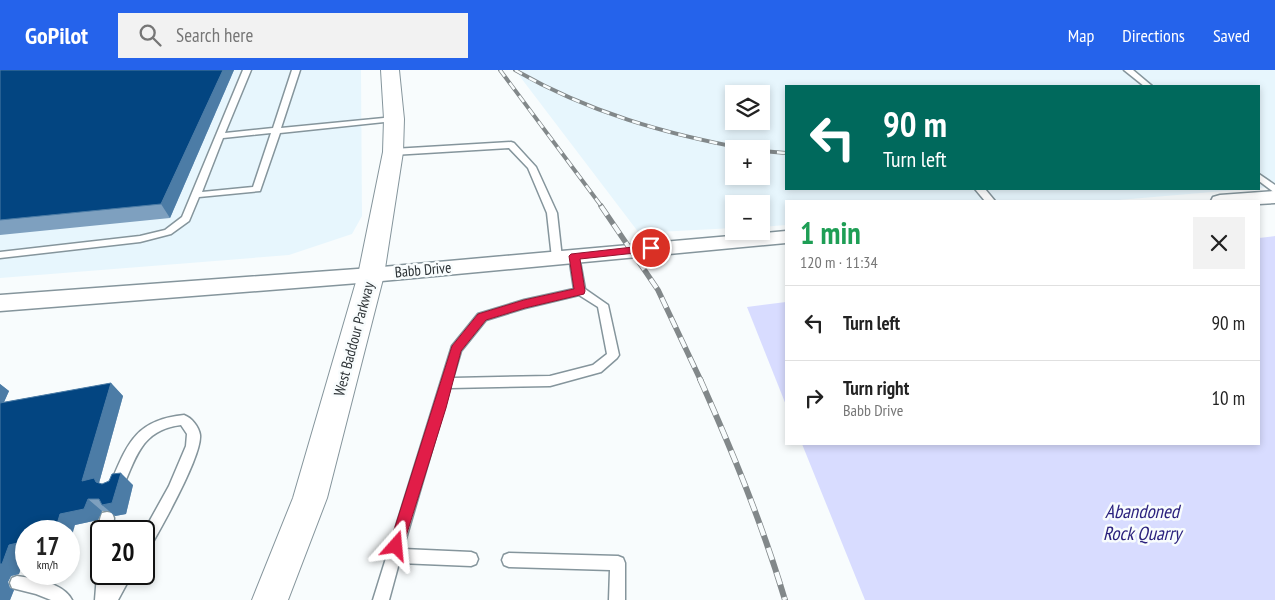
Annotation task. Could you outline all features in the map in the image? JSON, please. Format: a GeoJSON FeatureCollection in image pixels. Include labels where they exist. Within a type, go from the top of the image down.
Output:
{"type":"FeatureCollection","features":[{"type":"Feature","properties":{"kind":"main road","name":"West Baddour Parkway"},"geometry":{"type":"LineString","coordinates":[[270,600],[310,498],[371,275],[393,152],[394,119],[390,70]]}},
{"type":"Feature","properties":{"kind":"street"},"geometry":{"type":"LineString","coordinates":[[1234,200],[1275,197]]}},
{"type":"Feature","properties":{"kind":"street","name":"Babb Drive"},"geometry":{"type":"LineString","coordinates":[[0,303],[371,275],[785,237]]}},
{"type":"Feature","properties":{"kind":"lane"},"geometry":{"type":"LineString","coordinates":[[0,255],[140,239],[168,232],[186,219],[247,70]]}},
{"type":"Feature","properties":{"kind":"lane"},"geometry":{"type":"LineString","coordinates":[[196,195],[257,189],[296,70]]}},
{"type":"Feature","properties":{"kind":"lane"},"geometry":{"type":"LineString","coordinates":[[1128,70],[1147,85]]}},
{"type":"Feature","properties":{"kind":"lane"},"geometry":{"type":"LineString","coordinates":[[220,136],[394,119]]}},
{"type":"Feature","properties":{"kind":"lane"},"geometry":{"type":"LineString","coordinates":[[393,152],[511,144],[532,167],[552,213],[566,257],[580,291],[603,306],[613,355],[596,368],[550,381],[446,383]]}},
{"type":"Feature","properties":{"kind":"lane"},"geometry":{"type":"LineString","coordinates":[[1260,177],[1275,190]]}},
{"type":"Feature","properties":{"kind":"lane"},"geometry":{"type":"LineString","coordinates":[[981,190],[989,200]]}},
{"type":"Feature","properties":{"kind":"lane"},"geometry":{"type":"LineString","coordinates":[[381,600],[456,349],[482,317],[524,304],[580,291]]}},
{"type":"Feature","properties":{"kind":"lane"},"geometry":{"type":"LineString","coordinates":[[115,488],[134,445],[144,433],[157,425],[171,420],[184,420],[190,426],[194,437],[190,452],[155,527]]}},
{"type":"Feature","properties":{"kind":"lane"},"geometry":{"type":"LineString","coordinates":[[393,556],[471,559]]}},
{"type":"Feature","properties":{"kind":"lane"},"geometry":{"type":"LineString","coordinates":[[509,560],[618,563],[618,600]]}},
{"type":"Feature","properties":{"kind":"lane"},"geometry":{"type":"LineString","coordinates":[[30,585],[53,592],[64,600]]}},
{"type":"Feature","properties":{"kind":"lane"},"geometry":{"type":"LineString","coordinates":[[103,600],[104,585]]}},
{"type":"Feature","properties":{"kind":"lane"},"geometry":{"type":"LineString","coordinates":[[109,600],[118,585]]}},
{"type":"Feature","properties":{"kind":"shaded area"},"geometry":{"type":"Polygon","coordinates":[[[0,70],[361,70],[362,216],[352,234],[289,255],[0,278],[0,70]]]}},
{"type":"Feature","properties":{"kind":"shaded area"},"geometry":{"type":"Polygon","coordinates":[[[515,70],[1275,70],[1275,186],[1260,188],[1260,85],[785,85],[785,190],[1235,190],[1119,200],[785,200],[785,225],[770,226],[770,195],[725,195],[725,228],[639,233],[515,70]]]}},
{"type":"Feature","properties":{"kind":"water","name":"Abandoned Rock Quarry"},"geometry":{"type":"Polygon","coordinates":[[[1275,236],[1275,600],[865,600],[802,445],[1260,445],[1260,238],[1275,236]]]}},
{"type":"Feature","properties":{"kind":"water"},"geometry":{"type":"Polygon","coordinates":[[[785,302],[785,402],[747,307],[785,302]]]}},
{"type":"Feature","properties":{"kind":"building"},"geometry":{"type":"Polygon","coordinates":[[[0,70],[223,70],[161,204],[0,220],[0,70]]]}},
{"type":"Feature","properties":{"kind":"building"},"geometry":{"type":"Polygon","coordinates":[[[111,383],[82,481],[94,478],[96,482],[102,484],[109,481],[112,474],[121,473],[112,503],[102,505],[99,499],[88,499],[84,509],[60,514],[58,520],[15,520],[15,544],[9,545],[2,564],[0,564],[0,403],[111,383]]]}},
{"type":"Feature","properties":{"kind":"railway"},"geometry":{"type":"LineString","coordinates":[[500,70],[602,207]]}},
{"type":"Feature","properties":{"kind":"railway"},"geometry":{"type":"LineString","coordinates":[[515,70],[571,98],[628,120],[725,145]]}},
{"type":"Feature","properties":{"kind":"railway"},"geometry":{"type":"LineString","coordinates":[[770,152],[785,153]]}},
{"type":"Feature","properties":{"kind":"railway"},"geometry":{"type":"LineString","coordinates":[[601,206],[658,290],[701,381]]}},
{"type":"Feature","properties":{"kind":"railway"},"geometry":{"type":"LineString","coordinates":[[700,379],[746,488],[767,543],[785,600]]}},
{"type":"Feature","properties":{"kind":"route"},"geometry":{"type":"LineString","coordinates":[[396,546],[440,408],[456,349],[482,317],[524,304],[580,291],[574,256],[651,248]]}}]}
